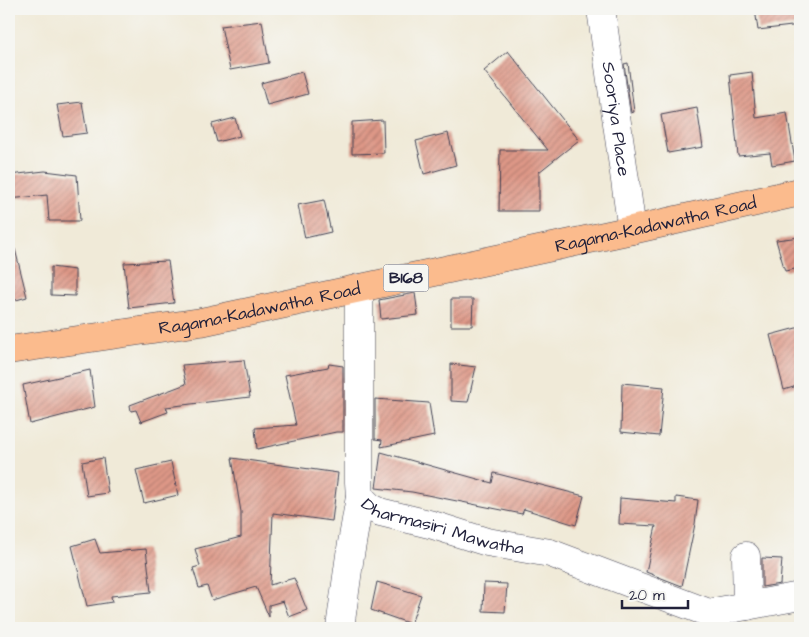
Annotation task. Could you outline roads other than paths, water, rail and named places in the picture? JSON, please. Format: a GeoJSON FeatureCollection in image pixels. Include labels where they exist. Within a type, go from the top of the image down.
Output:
{"type":"FeatureCollection","features":[{"type":"Feature","properties":{"kind":"main road","name":"Ragama-Kadawatha Road"},"geometry":{"type":"LineString","coordinates":[[9,350],[201,322],[632,230],[800,192]]}},
{"type":"Feature","properties":{"kind":"street","name":"Sooriya Place"},"geometry":{"type":"LineString","coordinates":[[601,9],[632,230]]}},
{"type":"Feature","properties":{"kind":"street","name":"Dharmasiri Mawatha"},"geometry":{"type":"LineString","coordinates":[[359,288],[358,443],[360,497],[370,507],[380,512],[433,525],[486,542],[550,553],[589,567],[714,620]]}},
{"type":"Feature","properties":{"kind":"street"},"geometry":{"type":"LineString","coordinates":[[340,628],[360,497]]}},
{"type":"Feature","properties":{"kind":"street"},"geometry":{"type":"LineString","coordinates":[[746,556],[747,606]]}},
{"type":"Feature","properties":{"kind":"street"},"geometry":{"type":"LineString","coordinates":[[714,620],[747,606],[800,596]]}}]}
